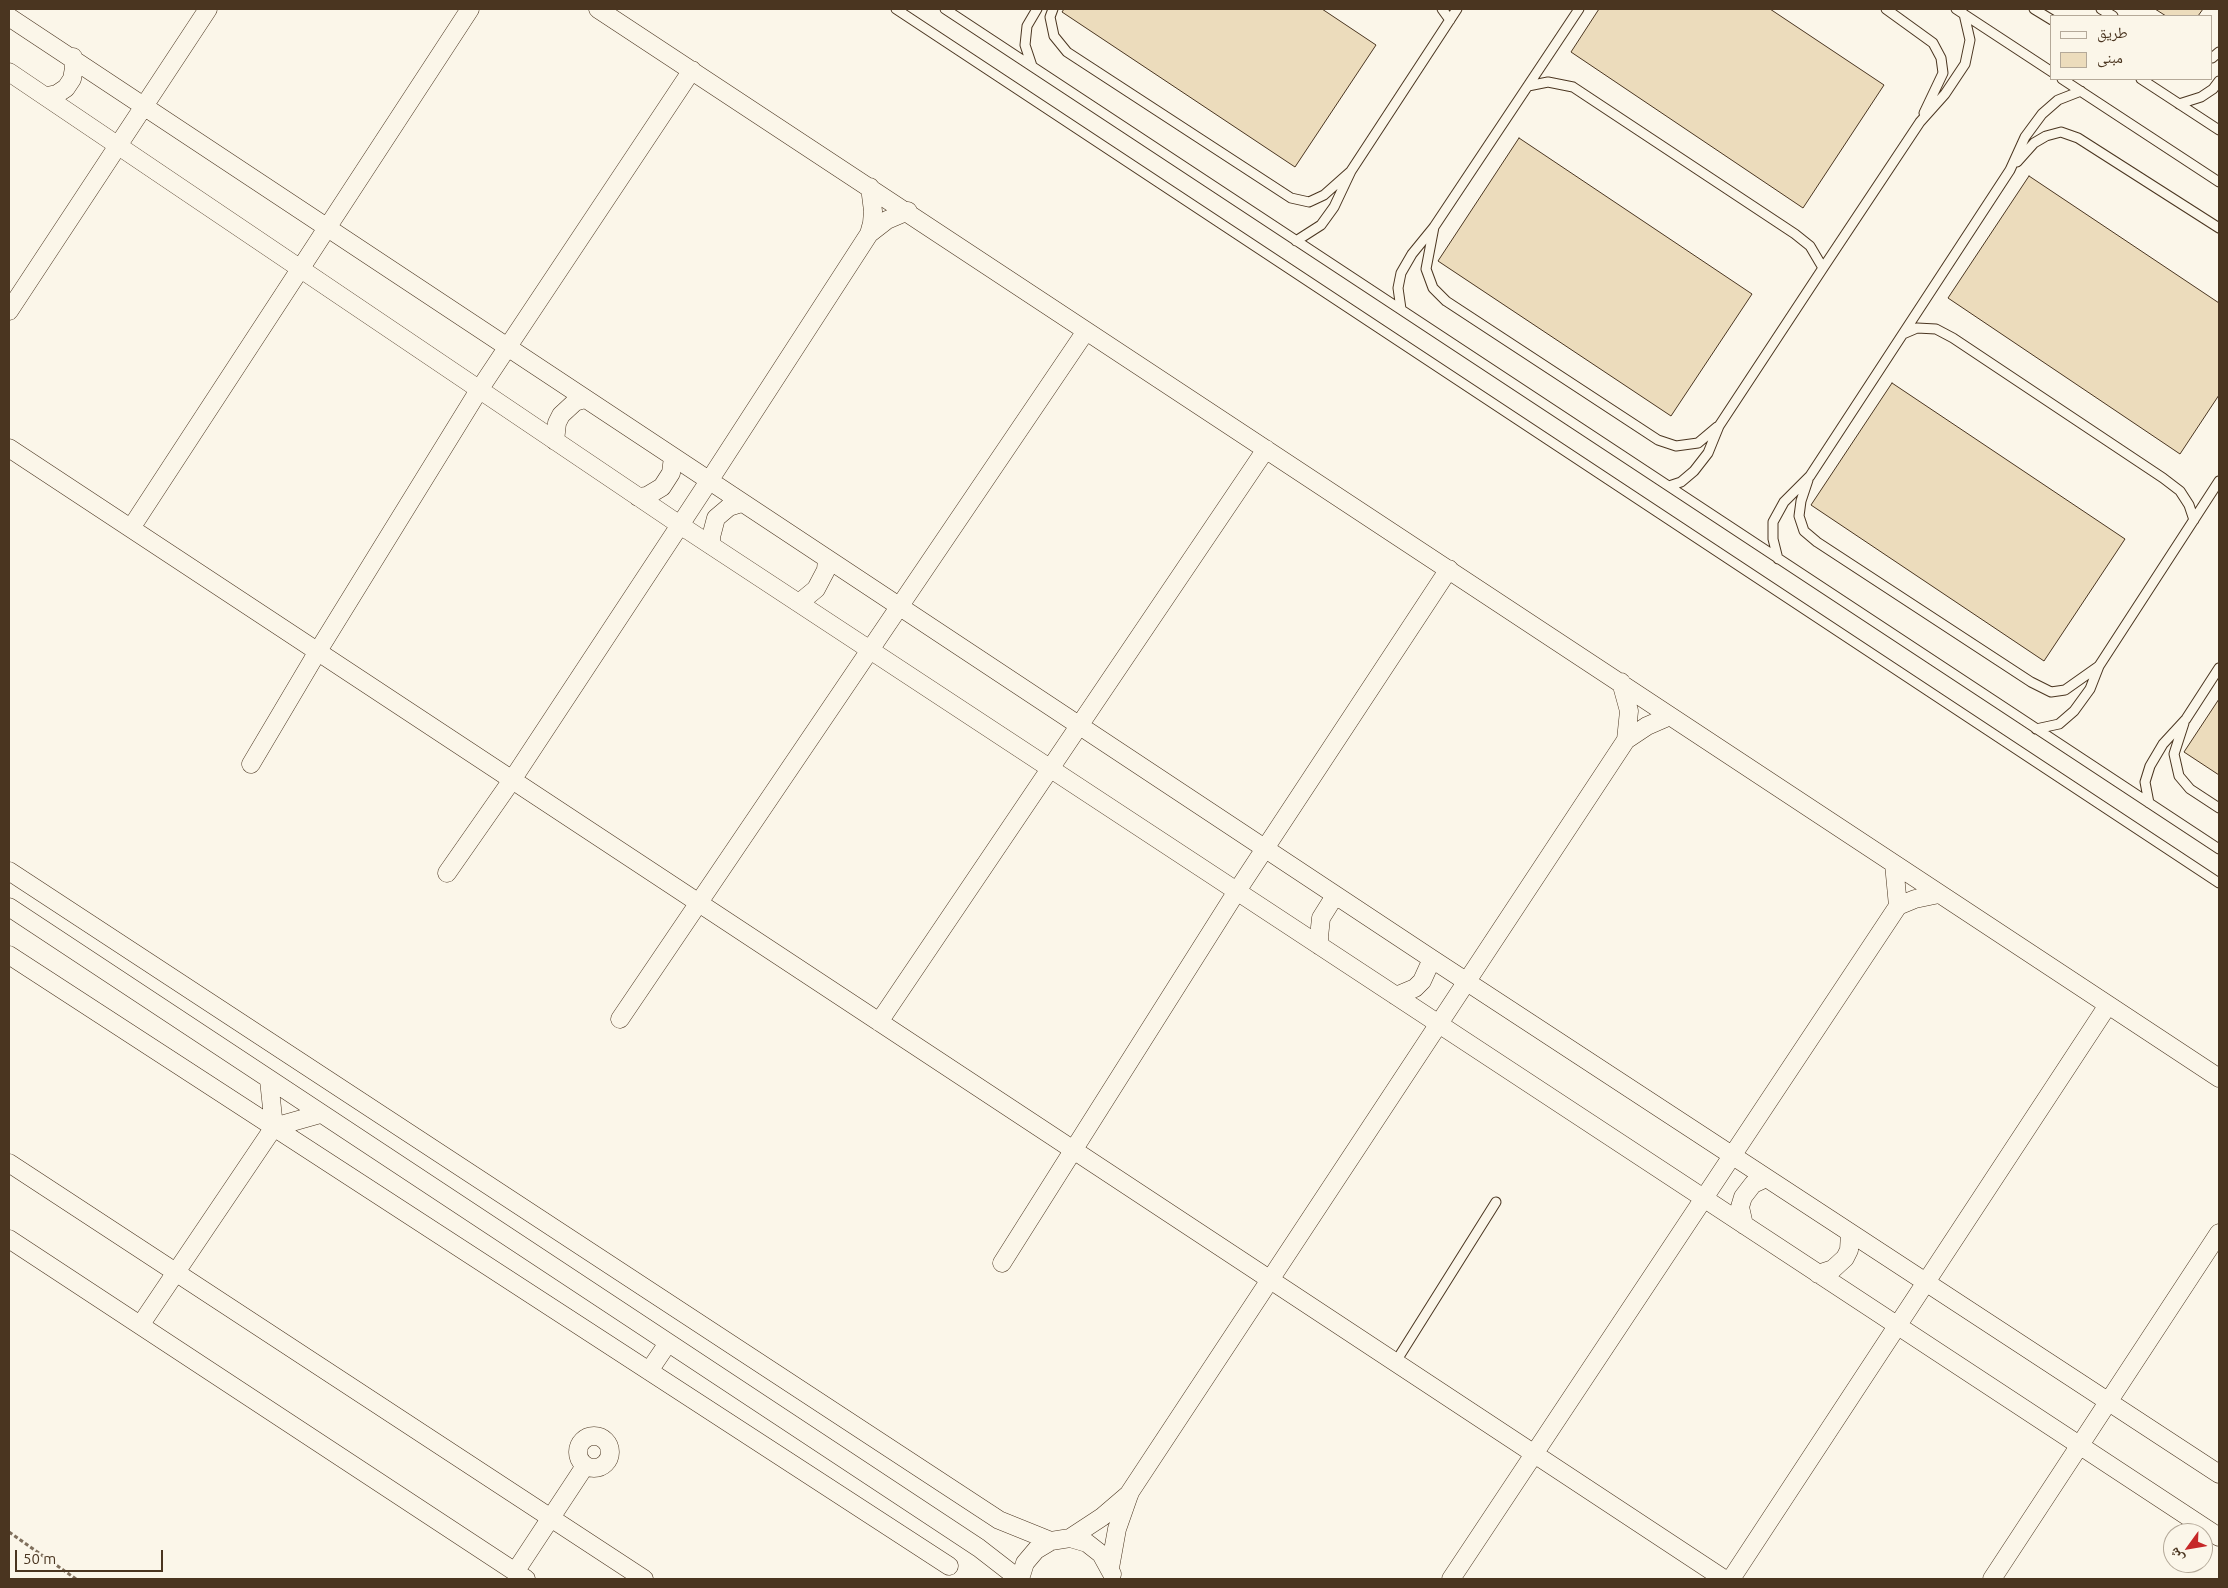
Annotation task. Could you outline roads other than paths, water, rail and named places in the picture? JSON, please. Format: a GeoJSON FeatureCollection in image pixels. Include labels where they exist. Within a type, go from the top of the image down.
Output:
{"type":"FeatureCollection","features":[{"type":"Feature","properties":{"kind":"street"},"geometry":{"type":"LineString","coordinates":[[9,311],[208,9]]}},
{"type":"Feature","properties":{"kind":"street"},"geometry":{"type":"LineString","coordinates":[[130,528],[470,9]]}},
{"type":"Feature","properties":{"kind":"street"},"geometry":{"type":"LineString","coordinates":[[598,9],[1622,682],[1670,716],[2219,1078]]}},
{"type":"Feature","properties":{"kind":"street"},"geometry":{"type":"LineString","coordinates":[[9,17],[73,57],[143,106],[1466,982],[2219,1474]]}},
{"type":"Feature","properties":{"kind":"street"},"geometry":{"type":"LineString","coordinates":[[47,96],[57,94],[66,88],[72,78],[74,68],[73,57]]}},
{"type":"Feature","properties":{"kind":"street"},"geometry":{"type":"LineString","coordinates":[[251,764],[318,651],[479,390],[692,70]]}},
{"type":"Feature","properties":{"kind":"street"},"geometry":{"type":"LineString","coordinates":[[9,72],[47,96],[117,147],[680,525],[2219,1537]]}},
{"type":"Feature","properties":{"kind":"street"},"geometry":{"type":"LineString","coordinates":[[869,234],[873,211],[870,187]]}},
{"type":"Feature","properties":{"kind":"street"},"geometry":{"type":"LineString","coordinates":[[447,873],[512,780],[869,234],[887,220],[908,212]]}},
{"type":"Feature","properties":{"kind":"street"},"geometry":{"type":"LineString","coordinates":[[620,1019],[1086,331]]}},
{"type":"Feature","properties":{"kind":"street"},"geometry":{"type":"LineString","coordinates":[[555,441],[557,423],[561,415],[575,402],[585,399]]}},
{"type":"Feature","properties":{"kind":"street"},"geometry":{"type":"LineString","coordinates":[[9,448],[1724,1579]]}},
{"type":"Feature","properties":{"kind":"street"},"geometry":{"type":"LineString","coordinates":[[879,1022],[1266,449]]}},
{"type":"Feature","properties":{"kind":"street"},"geometry":{"type":"LineString","coordinates":[[638,497],[647,496],[662,487],[671,473],[673,457]]}},
{"type":"Feature","properties":{"kind":"street"},"geometry":{"type":"LineString","coordinates":[[712,546],[711,537],[716,518],[729,507],[742,503]]}},
{"type":"Feature","properties":{"kind":"street"},"geometry":{"type":"LineString","coordinates":[[799,603],[808,598],[819,585],[826,570],[827,558]]}},
{"type":"Feature","properties":{"kind":"street"},"geometry":{"type":"LineString","coordinates":[[1002,1263],[1072,1149],[1237,891],[1449,569]]}},
{"type":"Feature","properties":{"kind":"street"},"geometry":{"type":"LineString","coordinates":[[1622,682],[1629,711],[1626,740]]}},
{"type":"Feature","properties":{"kind":"street"},"geometry":{"type":"LineString","coordinates":[[1111,1574],[1117,1529],[1130,1492],[1626,740],[1647,726],[1670,716]]}},
{"type":"Feature","properties":{"kind":"street"},"geometry":{"type":"LineString","coordinates":[[1894,864],[1898,906]]}},
{"type":"Feature","properties":{"kind":"street"},"geometry":{"type":"LineString","coordinates":[[9,871],[999,1520],[1051,1541]]}},
{"type":"Feature","properties":{"kind":"street"},"geometry":{"type":"LineString","coordinates":[[1451,1579],[1702,1198],[1898,906],[1915,899],[1939,894]]}},
{"type":"Feature","properties":{"kind":"street"},"geometry":{"type":"LineString","coordinates":[[1320,946],[1321,918],[1331,902],[1338,897]]}},
{"type":"Feature","properties":{"kind":"street"},"geometry":{"type":"LineString","coordinates":[[9,907],[979,1548],[1020,1579],[1025,1563],[1036,1550],[1051,1541],[1070,1538],[1102,1517],[1130,1492]]}},
{"type":"Feature","properties":{"kind":"street"},"geometry":{"type":"LineString","coordinates":[[9,955],[949,1566]]}},
{"type":"Feature","properties":{"kind":"street"},"geometry":{"type":"LineString","coordinates":[[1396,996],[1415,988],[1422,981],[1432,959]]}},
{"type":"Feature","properties":{"kind":"street"},"geometry":{"type":"LineString","coordinates":[[1731,1579],[2108,1005]]}},
{"type":"Feature","properties":{"kind":"street"},"geometry":{"type":"LineString","coordinates":[[140,1324],[274,1127],[270,1080]]}},
{"type":"Feature","properties":{"kind":"street"},"geometry":{"type":"LineString","coordinates":[[274,1127],[320,1114]]}},
{"type":"Feature","properties":{"kind":"street"},"geometry":{"type":"LineString","coordinates":[[9,1163],[644,1579]]}},
{"type":"Feature","properties":{"kind":"street"},"geometry":{"type":"LineString","coordinates":[[1744,1225],[1740,1207],[1743,1197],[1752,1184],[1766,1178]]}},
{"type":"Feature","properties":{"kind":"street"},"geometry":{"type":"LineString","coordinates":[[1818,1274],[1833,1269],[1845,1258],[1849,1250],[1850,1233]]}},
{"type":"Feature","properties":{"kind":"street"},"geometry":{"type":"LineString","coordinates":[[1992,1579],[2219,1233]]}},
{"type":"Feature","properties":{"kind":"street"},"geometry":{"type":"LineString","coordinates":[[9,1239],[521,1576],[551,1518],[585,1466]]}},
{"type":"Feature","properties":{"kind":"street"},"geometry":{"type":"LineString","coordinates":[[649,1371],[668,1343]]}},
{"type":"Feature","properties":{"kind":"street"},"geometry":{"type":"LineString","coordinates":[[1070,1538],[1087,1543],[1101,1554],[1111,1574]]}},
{"type":"Feature","properties":{"kind":"lane"},"geometry":{"type":"LineString","coordinates":[[896,9],[2219,882]]}},
{"type":"Feature","properties":{"kind":"lane"},"geometry":{"type":"LineString","coordinates":[[945,9],[2219,850]]}},
{"type":"Feature","properties":{"kind":"lane"},"geometry":{"type":"LineString","coordinates":[[1032,66],[1024,45],[1027,26],[1037,9]]}},
{"type":"Feature","properties":{"kind":"lane"},"geometry":{"type":"LineString","coordinates":[[1053,9],[1050,17],[1054,36],[1067,52],[1291,198],[1309,202],[1324,195],[1351,171]]}},
{"type":"Feature","properties":{"kind":"lane"},"geometry":{"type":"LineString","coordinates":[[1442,9],[1450,20]]}},
{"type":"Feature","properties":{"kind":"lane"},"geometry":{"type":"LineString","coordinates":[[1296,241],[1321,225],[1334,207],[1351,171],[1457,9]]}},
{"type":"Feature","properties":{"kind":"lane"},"geometry":{"type":"LineString","coordinates":[[1401,310],[1398,288],[1401,273],[1412,254],[1434,227],[1579,9]]}},
{"type":"Feature","properties":{"kind":"lane"},"geometry":{"type":"LineString","coordinates":[[1669,486],[1681,482],[1694,472],[1708,453],[1719,426],[1920,122],[1943,73],[1942,58],[1933,43],[1910,24],[1886,9]]}},
{"type":"Feature","properties":{"kind":"lane"},"geometry":{"type":"LineString","coordinates":[[1956,9],[2050,71]]}},
{"type":"Feature","properties":{"kind":"lane"},"geometry":{"type":"LineString","coordinates":[[2034,9],[2050,19]]}},
{"type":"Feature","properties":{"kind":"lane"},"geometry":{"type":"LineString","coordinates":[[1920,122],[1946,94],[1965,64],[1970,40],[1964,14]]}},
{"type":"Feature","properties":{"kind":"lane"},"geometry":{"type":"LineString","coordinates":[[2064,80],[2219,182]]}},
{"type":"Feature","properties":{"kind":"lane"},"geometry":{"type":"LineString","coordinates":[[2143,80],[2219,130]]}},
{"type":"Feature","properties":{"kind":"lane"},"geometry":{"type":"LineString","coordinates":[[2179,104],[2201,97],[2213,89],[2219,81]]}},
{"type":"Feature","properties":{"kind":"lane"},"geometry":{"type":"LineString","coordinates":[[1528,86],[1548,82],[1573,87],[1795,234],[1810,246],[1823,268]]}},
{"type":"Feature","properties":{"kind":"lane"},"geometry":{"type":"LineString","coordinates":[[2010,170],[2025,137],[2042,114],[2058,100],[2080,91]]}},
{"type":"Feature","properties":{"kind":"lane"},"geometry":{"type":"LineString","coordinates":[[1778,559],[1773,539],[1773,522],[1784,502],[1810,476],[2010,170],[2034,143],[2046,136],[2061,132],[2078,138],[2219,228]]}},
{"type":"Feature","properties":{"kind":"lane"},"geometry":{"type":"LineString","coordinates":[[1434,227],[1426,269],[1434,288],[1446,301],[1658,440],[1676,446],[1698,443],[1719,426]]}},
{"type":"Feature","properties":{"kind":"lane"},"geometry":{"type":"LineString","coordinates":[[1902,334],[1917,328],[1936,329],[1954,338],[2163,478],[2180,491],[2190,504],[2194,520]]}},
{"type":"Feature","properties":{"kind":"lane"},"geometry":{"type":"LineString","coordinates":[[1810,476],[1801,501],[1799,516],[1804,531],[1825,548],[2031,682],[2051,692],[2065,690],[2099,666]]}},
{"type":"Feature","properties":{"kind":"lane"},"geometry":{"type":"LineString","coordinates":[[2036,729],[2059,724],[2074,711],[2090,689],[2099,666],[2219,481]]}},
{"type":"Feature","properties":{"kind":"lane"},"geometry":{"type":"LineString","coordinates":[[2149,803],[2145,782],[2150,766],[2164,744],[2186,719],[2219,668]]}},
{"type":"Feature","properties":{"kind":"lane"},"geometry":{"type":"LineString","coordinates":[[2186,719],[2174,754],[2179,776],[2190,789],[2219,808]]}},
{"type":"Feature","properties":{"kind":"lane"},"geometry":{"type":"LineString","coordinates":[[1394,1363],[1496,1202]]}}]}
